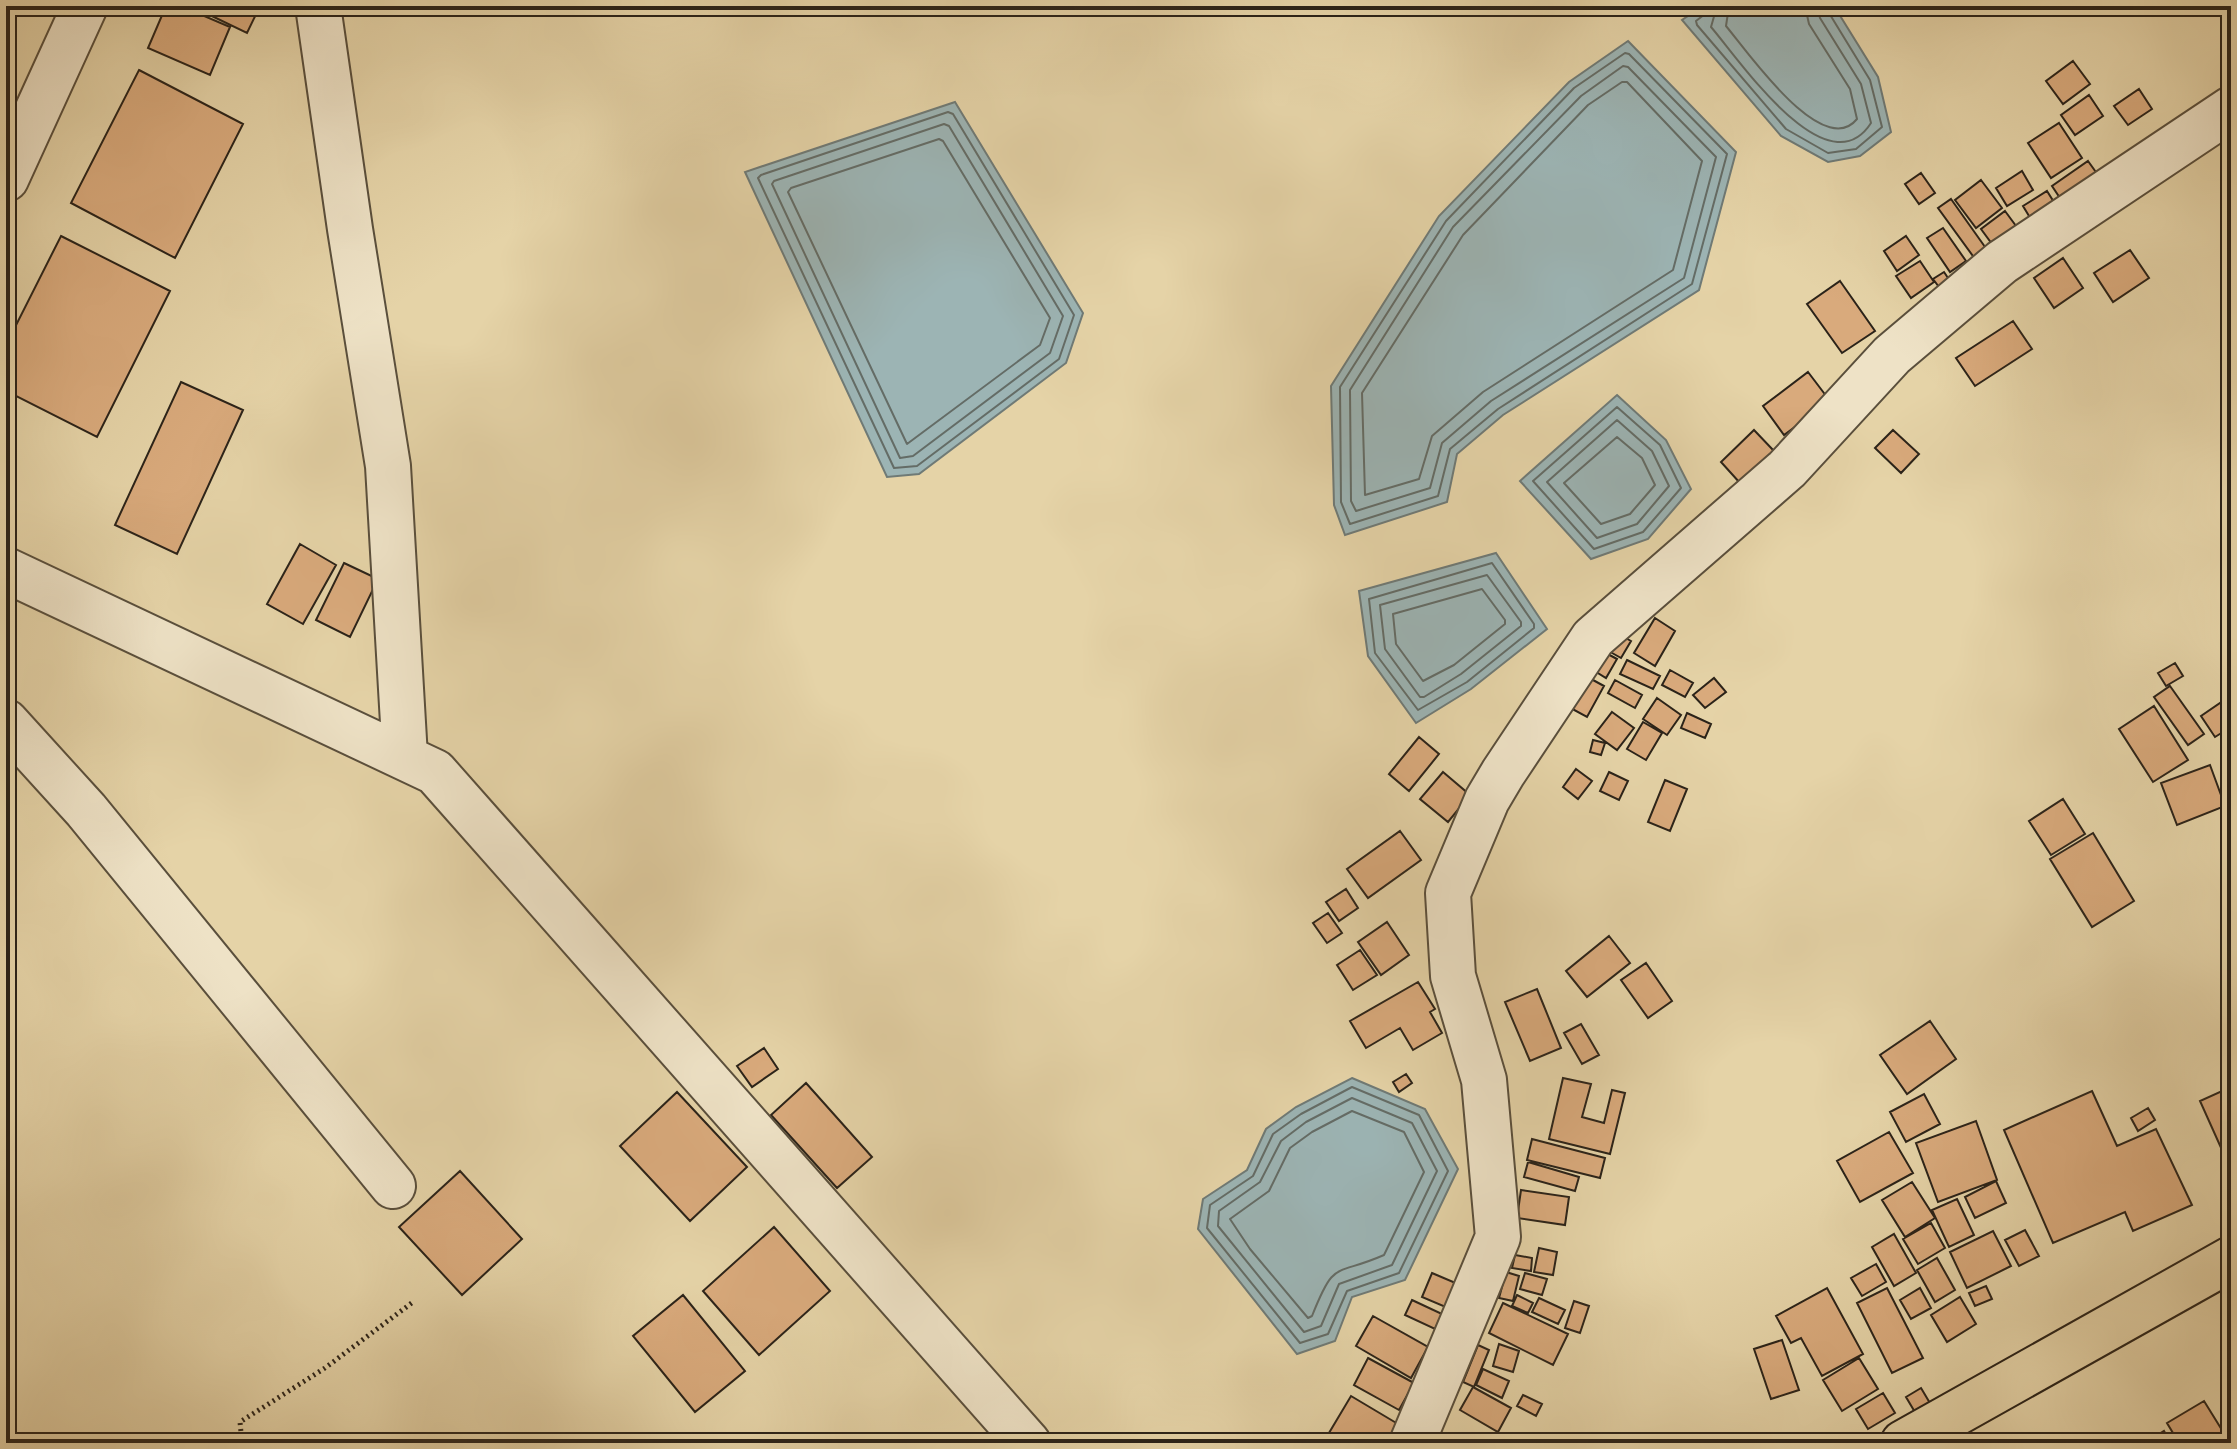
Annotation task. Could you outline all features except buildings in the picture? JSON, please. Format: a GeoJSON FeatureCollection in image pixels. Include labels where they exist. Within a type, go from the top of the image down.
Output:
{"type":"FeatureCollection","features":[{"type":"Feature","properties":{"kind":"highway"},"geometry":{"type":"LineString","coordinates":[[1903,1443],[2231,1259]]}},
{"type":"Feature","properties":{"kind":"street"},"geometry":{"type":"LineString","coordinates":[[6,179],[85,6]]}},
{"type":"Feature","properties":{"kind":"street"},"geometry":{"type":"LineString","coordinates":[[318,6],[388,466],[405,757]]}},
{"type":"Feature","properties":{"kind":"street"},"geometry":{"type":"LineString","coordinates":[[1412,1443],[1498,1237],[1484,1080],[1453,976],[1448,893],[1503,773],[1593,638],[1787,469],[1892,355],[2002,262],[2231,109]]}},
{"type":"Feature","properties":{"kind":"street"},"geometry":{"type":"LineString","coordinates":[[6,570],[435,772],[1028,1443]]}},
{"type":"Feature","properties":{"kind":"street"},"geometry":{"type":"LineString","coordinates":[[6,722],[86,810],[393,1186]]}},
{"type":"Feature","properties":{"kind":"path"},"geometry":{"type":"LineString","coordinates":[[242,1443],[240,1422],[325,1368],[413,1302]]}},
{"type":"Feature","properties":{"kind":"water"},"geometry":{"type":"Polygon","coordinates":[[[1703,6],[1834,6],[1878,77],[1891,132],[1860,156],[1828,162],[1781,136],[1682,20],[1703,6]]]}},
{"type":"Feature","properties":{"kind":"water"},"geometry":{"type":"Polygon","coordinates":[[[1628,41],[1736,152],[1699,290],[1503,415],[1457,454],[1447,502],[1345,535],[1334,505],[1331,386],[1439,216],[1569,82],[1628,41]]]}},
{"type":"Feature","properties":{"kind":"water"},"geometry":{"type":"Polygon","coordinates":[[[955,102],[1083,313],[1066,363],[919,474],[887,477],[745,172],[955,102]]]}},
{"type":"Feature","properties":{"kind":"water"},"geometry":{"type":"Polygon","coordinates":[[[1617,395],[1666,440],[1691,489],[1648,539],[1591,559],[1520,481],[1617,395]]]}},
{"type":"Feature","properties":{"kind":"water"},"geometry":{"type":"Polygon","coordinates":[[[1496,553],[1547,629],[1471,689],[1416,723],[1368,656],[1359,591],[1496,553]]]}},
{"type":"Feature","properties":{"kind":"water"},"geometry":{"type":"Polygon","coordinates":[[[1352,1078],[1425,1109],[1458,1169],[1405,1280],[1352,1297],[1335,1341],[1297,1354],[1198,1229],[1203,1199],[1247,1170],[1266,1129],[1296,1107],[1352,1078]]]}}]}
